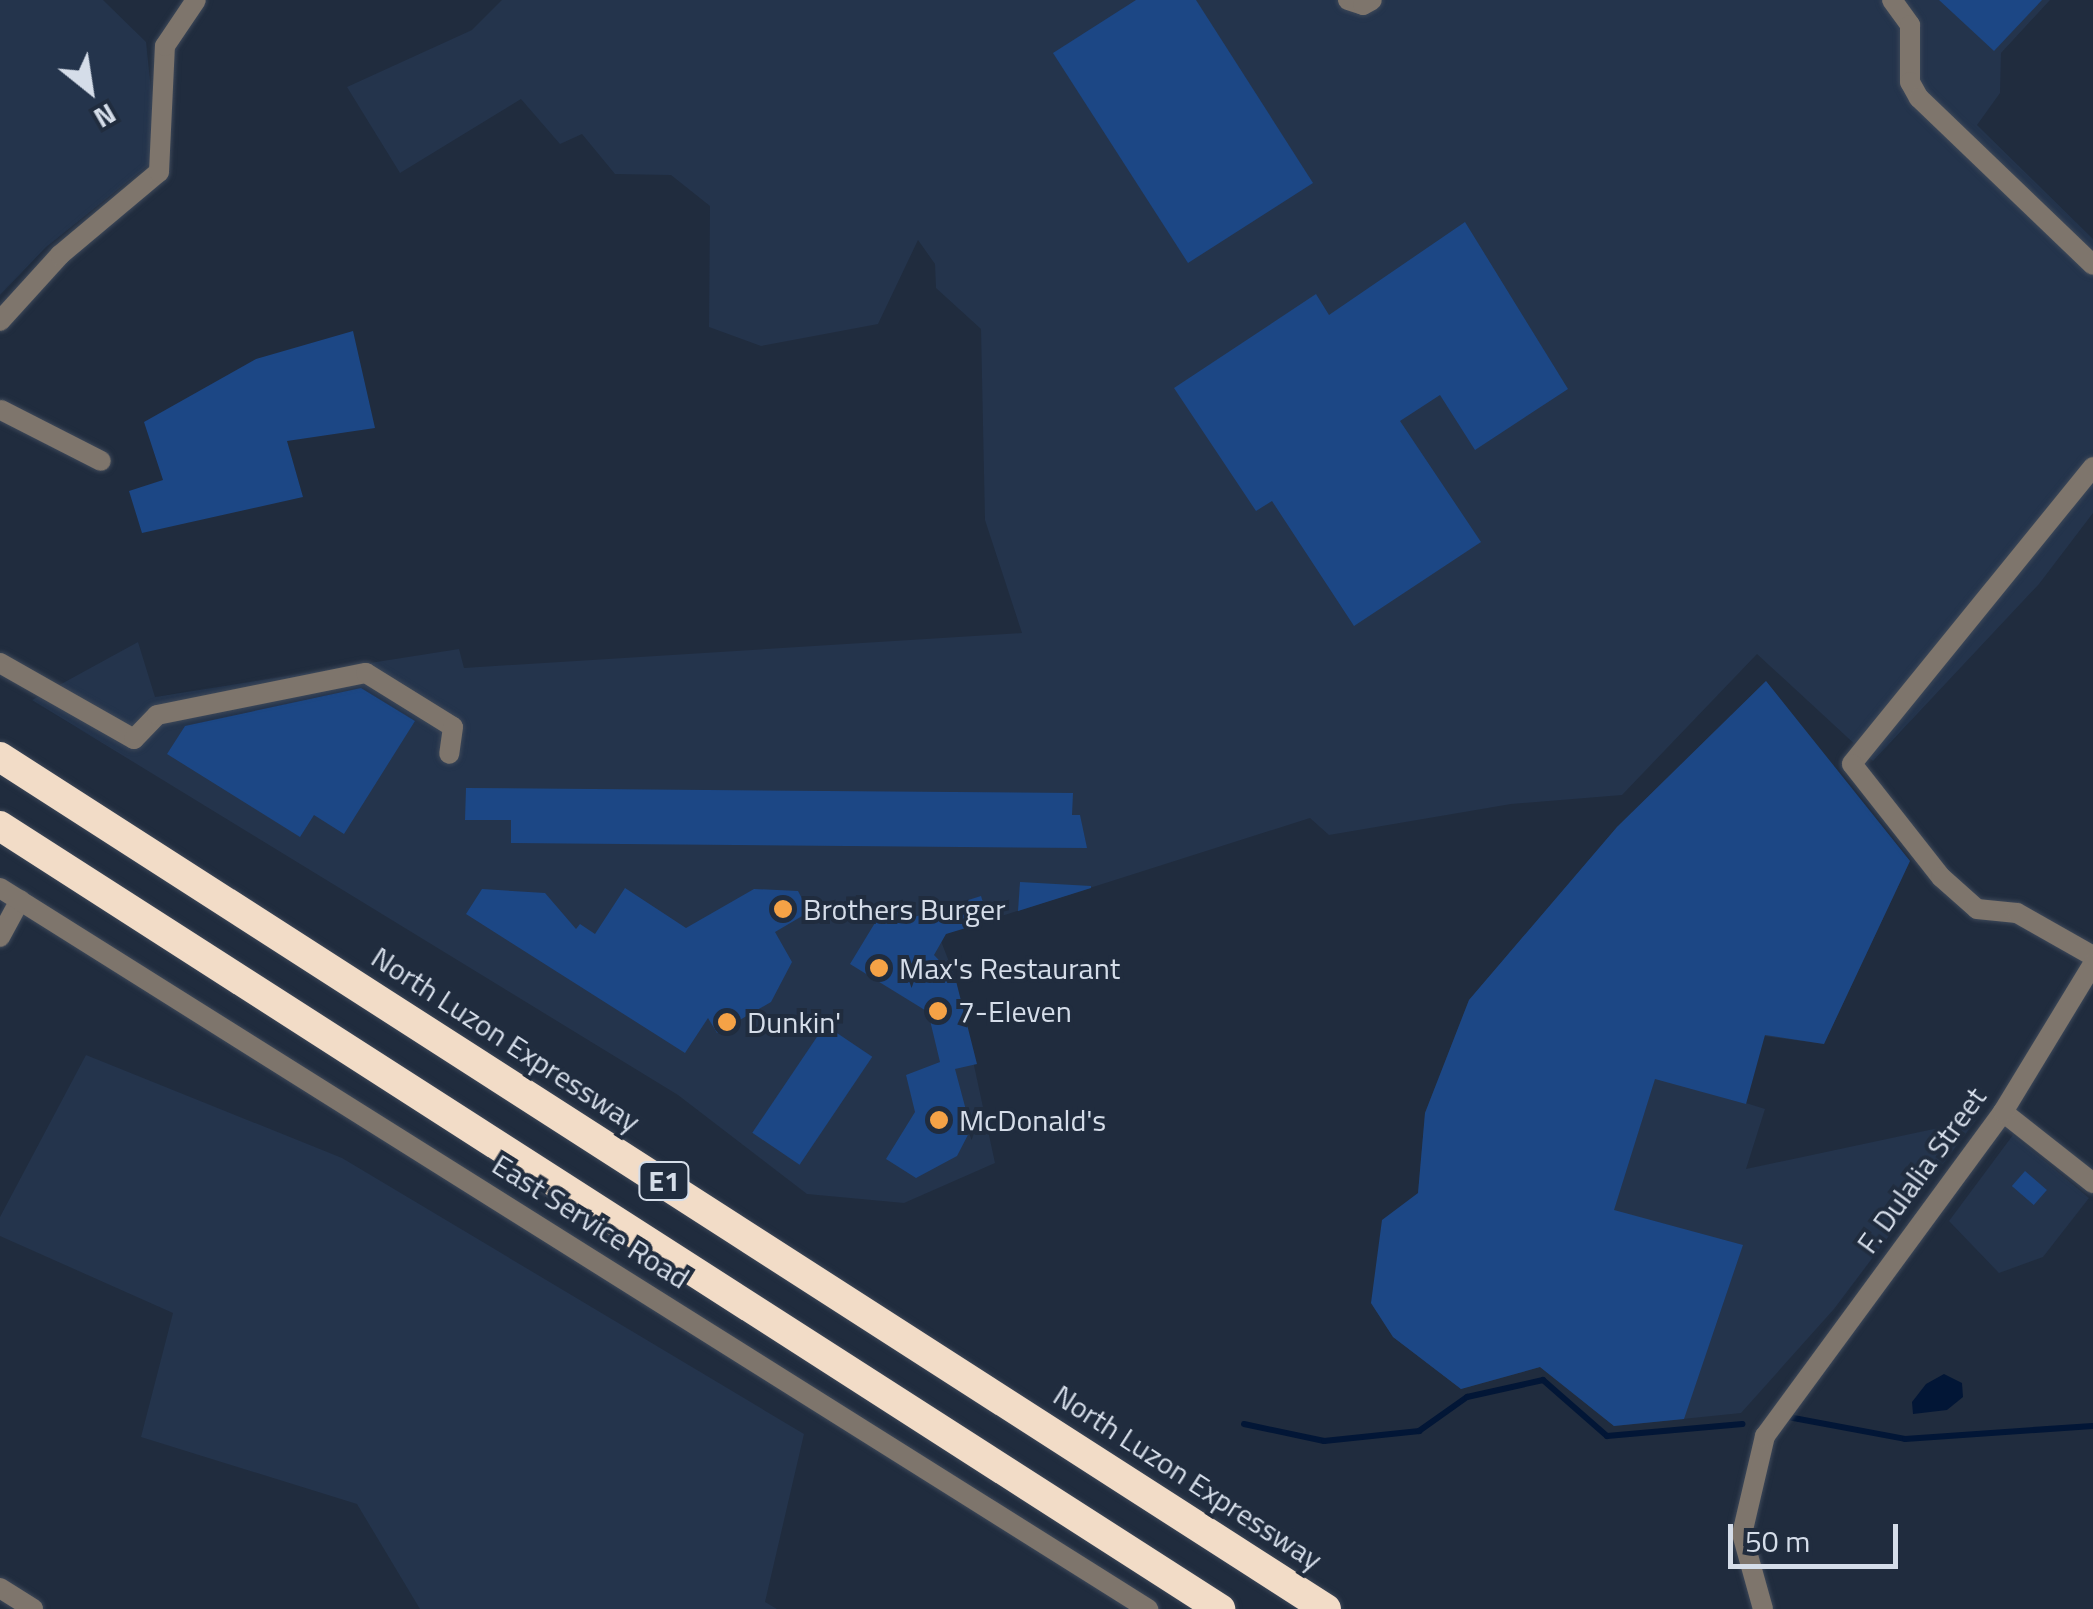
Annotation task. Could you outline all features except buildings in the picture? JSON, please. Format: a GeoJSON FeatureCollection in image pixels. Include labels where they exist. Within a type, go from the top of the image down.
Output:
{"type":"FeatureCollection","features":[{"type":"Feature","properties":{"kind":"highway","name":"North Luzon Expressway"},"geometry":{"type":"LineString","coordinates":[[0,756],[1326,1609]]}},
{"type":"Feature","properties":{"kind":"highway","name":"E1"},"geometry":{"type":"LineString","coordinates":[[0,826],[1220,1609]]}},
{"type":"Feature","properties":{"kind":"street"},"geometry":{"type":"LineString","coordinates":[[0,321],[60,256],[159,172],[164,46],[196,0]]}},
{"type":"Feature","properties":{"kind":"street"},"geometry":{"type":"LineString","coordinates":[[1348,0],[1372,0]]}},
{"type":"Feature","properties":{"kind":"street"},"geometry":{"type":"LineString","coordinates":[[1892,0],[1910,24],[1910,82],[1919,98],[2093,266]]}},
{"type":"Feature","properties":{"kind":"street"},"geometry":{"type":"LineString","coordinates":[[0,415],[101,462]]}},
{"type":"Feature","properties":{"kind":"street"},"geometry":{"type":"LineString","coordinates":[[2093,467],[1852,764],[1941,878],[1978,908],[2016,913],[2093,956]]}},
{"type":"Feature","properties":{"kind":"street"},"geometry":{"type":"LineString","coordinates":[[0,662],[134,739],[157,715],[366,673],[453,727],[449,754]]}},
{"type":"Feature","properties":{"kind":"street","name":"East Service Road"},"geometry":{"type":"LineString","coordinates":[[0,888],[1148,1609]]}},
{"type":"Feature","properties":{"kind":"street"},"geometry":{"type":"LineString","coordinates":[[0,936],[20,900]]}},
{"type":"Feature","properties":{"kind":"street","name":"F. Dulalia Street"},"geometry":{"type":"LineString","coordinates":[[1763,1609],[1742,1534],[1765,1436],[1784,1402],[2002,1112],[2093,964]]}},
{"type":"Feature","properties":{"kind":"street"},"geometry":{"type":"LineString","coordinates":[[2002,1112],[2093,1184]]}},
{"type":"Feature","properties":{"kind":"street"},"geometry":{"type":"LineString","coordinates":[[0,1588],[33,1609]]}},
{"type":"Feature","properties":{"kind":"shaded area"},"geometry":{"type":"Polygon","coordinates":[[[0,0],[103,0],[146,42],[158,157],[45,248],[0,295],[0,0]]]}},
{"type":"Feature","properties":{"kind":"shaded area"},"geometry":{"type":"Polygon","coordinates":[[[502,0],[2050,0],[2001,53],[2000,93],[1977,125],[2093,239],[2093,513],[2039,584],[1873,761],[1757,654],[1622,795],[1511,804],[1329,835],[1310,818],[939,936],[955,977],[995,1163],[904,1203],[807,1194],[678,1095],[32,700],[138,642],[155,697],[459,649],[464,668],[1022,633],[985,520],[981,329],[936,288],[935,264],[918,240],[878,324],[761,346],[709,327],[710,206],[671,175],[615,174],[582,134],[560,144],[521,99],[400,173],[347,87],[472,30],[502,0]]]}},
{"type":"Feature","properties":{"kind":"shaded area"},"geometry":{"type":"Polygon","coordinates":[[[1766,681],[1910,861],[1824,1044],[1764,1036],[1746,1103],[1765,1109],[1746,1169],[1976,1120],[1834,1309],[1741,1413],[1614,1426],[1540,1367],[1461,1389],[1393,1337],[1371,1303],[1418,1193],[1425,1113],[1469,1000],[1617,827],[1766,681]]]}},
{"type":"Feature","properties":{"kind":"shaded area"},"geometry":{"type":"Polygon","coordinates":[[[86,1055],[342,1158],[804,1434],[765,1602],[777,1609],[420,1609],[357,1504],[141,1437],[173,1313],[0,1236],[0,1217],[86,1055]]]}},
{"type":"Feature","properties":{"kind":"shaded area"},"geometry":{"type":"Polygon","coordinates":[[[2013,1135],[2089,1198],[2043,1257],[1999,1273],[1949,1221],[2013,1135]]]}},
{"type":"Feature","properties":{"kind":"shaded area"},"geometry":{"type":"Polygon","coordinates":[[[1944,1374],[1962,1383],[1963,1397],[1947,1410],[1913,1414],[1912,1402],[1926,1384],[1944,1374]]]}},
{"type":"Feature","properties":{"kind":"waterway"},"geometry":{"type":"LineString","coordinates":[[1244,1424],[1324,1441],[1419,1431],[1467,1397],[1543,1380],[1607,1436],[1742,1424]]}},
{"type":"Feature","properties":{"kind":"waterway"},"geometry":{"type":"LineString","coordinates":[[1788,1417],[1905,1439],[2093,1426]]}},
{"type":"Feature","properties":{"kind":"place","name":"Brothers Burger"},"geometry":{"type":"Point","coordinates":[783,909]}},
{"type":"Feature","properties":{"kind":"place","name":"Max's Restaurant"},"geometry":{"type":"Point","coordinates":[879,968]}},
{"type":"Feature","properties":{"kind":"place","name":"7-Eleven"},"geometry":{"type":"Point","coordinates":[938,1011]}},
{"type":"Feature","properties":{"kind":"place","name":"Dunkin'"},"geometry":{"type":"Point","coordinates":[727,1022]}},
{"type":"Feature","properties":{"kind":"place","name":"McDonald's"},"geometry":{"type":"Point","coordinates":[939,1120]}}]}
